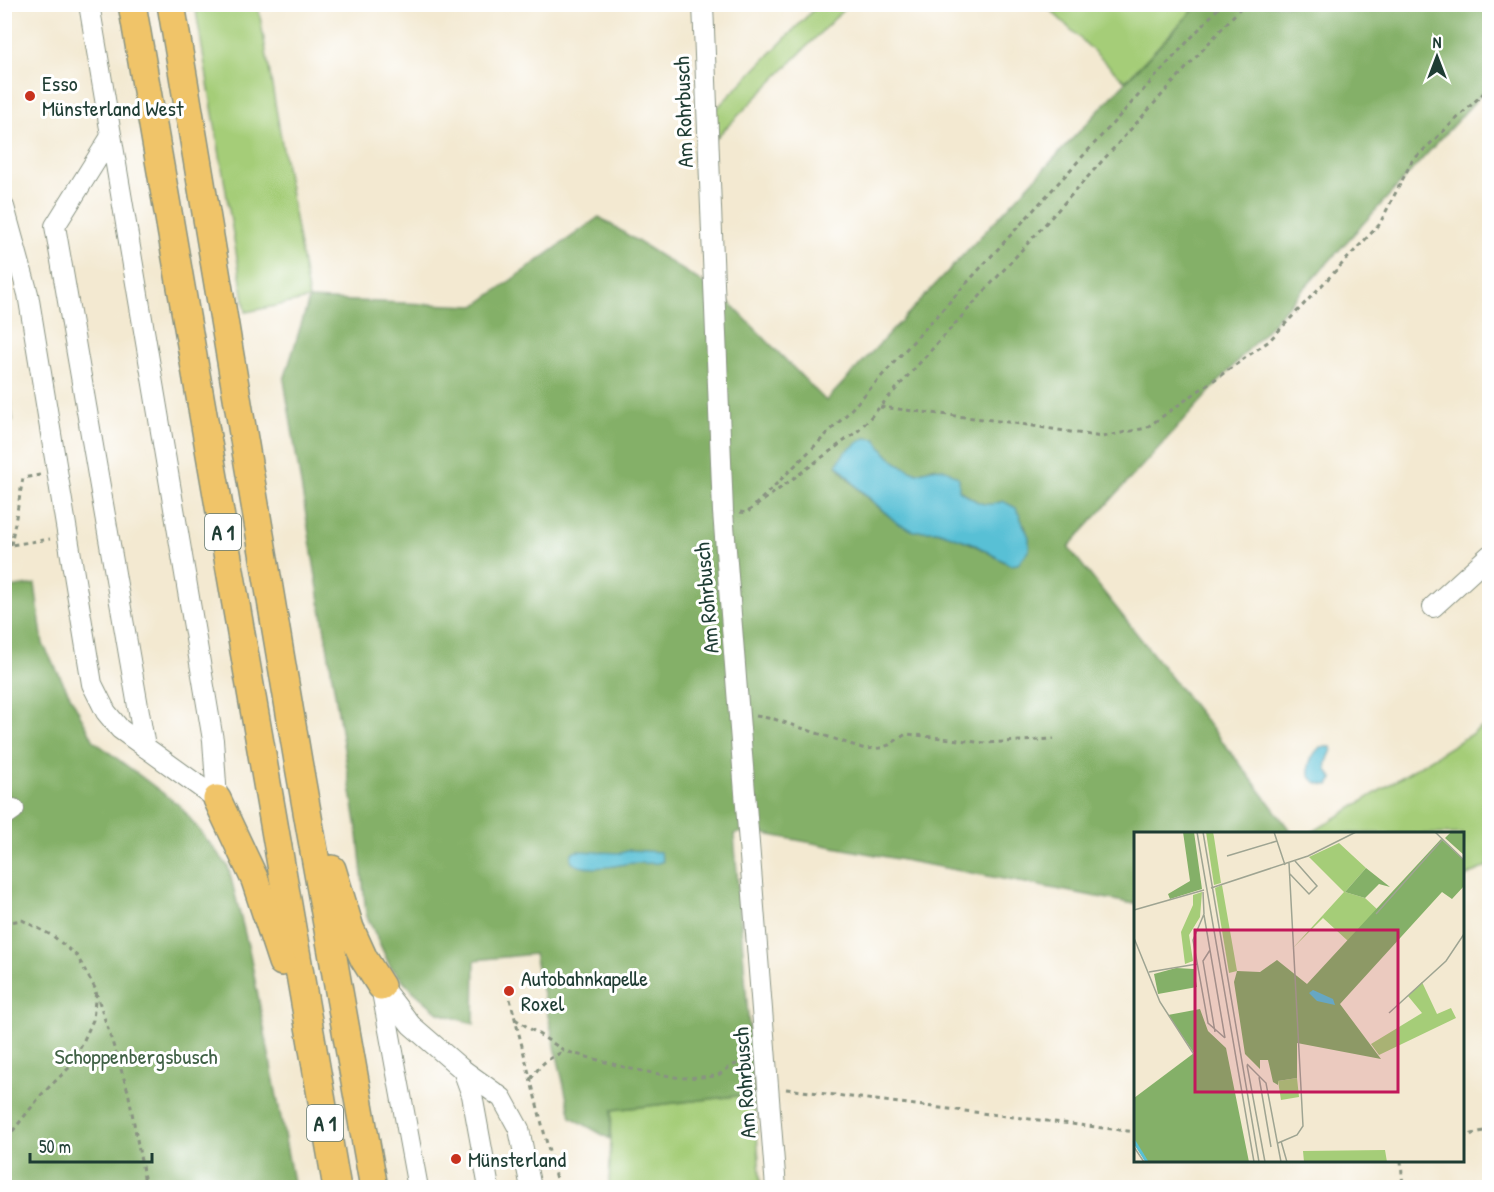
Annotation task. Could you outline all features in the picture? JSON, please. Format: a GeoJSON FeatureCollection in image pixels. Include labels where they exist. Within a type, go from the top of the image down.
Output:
{"type":"FeatureCollection","features":[{"type":"Feature","properties":{"kind":"highway","name":"A 1"},"geometry":{"type":"LineString","coordinates":[[132,4],[337,1188]]}},
{"type":"Feature","properties":{"kind":"highway","name":"A 1"},"geometry":{"type":"LineString","coordinates":[[171,4],[298,761],[374,1188]]}},
{"type":"Feature","properties":{"kind":"highway"},"geometry":{"type":"LineString","coordinates":[[298,761],[350,928],[381,986]]}},
{"type":"Feature","properties":{"kind":"highway"},"geometry":{"type":"LineString","coordinates":[[218,799],[265,908],[314,1059]]}},
{"type":"Feature","properties":{"kind":"street"},"geometry":{"type":"LineString","coordinates":[[89,4],[213,740],[218,799]]}},
{"type":"Feature","properties":{"kind":"street","name":"Am Rohrbusch"},"geometry":{"type":"LineString","coordinates":[[703,4],[723,512],[776,1187]]}},
{"type":"Feature","properties":{"kind":"street"},"geometry":{"type":"LineString","coordinates":[[110,138],[55,226],[145,747]]}},
{"type":"Feature","properties":{"kind":"street"},"geometry":{"type":"LineString","coordinates":[[4,207],[9,247],[28,294],[92,684],[106,712],[120,729],[218,799]]}},
{"type":"Feature","properties":{"kind":"street"},"geometry":{"type":"LineString","coordinates":[[1433,607],[1490,555]]}},
{"type":"Feature","properties":{"kind":"street"},"geometry":{"type":"LineString","coordinates":[[381,986],[411,1025],[463,1070],[501,1098],[519,1129],[531,1188]]}},
{"type":"Feature","properties":{"kind":"street"},"geometry":{"type":"LineString","coordinates":[[381,986],[418,1188]]}},
{"type":"Feature","properties":{"kind":"street"},"geometry":{"type":"LineString","coordinates":[[463,1070],[472,1095],[489,1188]]}},
{"type":"Feature","properties":{"kind":"path"},"geometry":{"type":"LineString","coordinates":[[747,513],[846,415],[1222,4]]}},
{"type":"Feature","properties":{"kind":"path"},"geometry":{"type":"LineString","coordinates":[[723,512],[747,513],[859,430],[1244,4]]}},
{"type":"Feature","properties":{"kind":"path"},"geometry":{"type":"LineString","coordinates":[[880,407],[1008,422],[1102,437],[1146,428],[1269,341],[1379,225],[1412,161],[1490,87]]}},
{"type":"Feature","properties":{"kind":"path"},"geometry":{"type":"LineString","coordinates":[[11,545],[23,478],[57,472]]}},
{"type":"Feature","properties":{"kind":"path"},"geometry":{"type":"LineString","coordinates":[[4,536],[5,546],[31,542]]}},
{"type":"Feature","properties":{"kind":"path"},"geometry":{"type":"LineString","coordinates":[[739,714],[774,718],[865,749],[889,745],[906,734],[986,743],[1054,739]]}},
{"type":"Feature","properties":{"kind":"path"},"geometry":{"type":"LineString","coordinates":[[4,923],[22,920],[53,936],[77,956],[96,990],[128,1090],[146,1188]]}},
{"type":"Feature","properties":{"kind":"path"},"geometry":{"type":"LineString","coordinates":[[4,1142],[42,1094],[73,1064],[93,1020],[96,990]]}},
{"type":"Feature","properties":{"kind":"path"},"geometry":{"type":"LineString","coordinates":[[510,999],[557,1185],[546,1188]]}},
{"type":"Feature","properties":{"kind":"path"},"geometry":{"type":"LineString","coordinates":[[515,1019],[565,1051],[631,1069],[681,1078],[717,1076],[731,1066],[766,1056]]}},
{"type":"Feature","properties":{"kind":"path"},"geometry":{"type":"LineString","coordinates":[[531,1081],[546,1059],[565,1051]]}},
{"type":"Feature","properties":{"kind":"path"},"geometry":{"type":"LineString","coordinates":[[768,1086],[1134,1132]]}},
{"type":"Feature","properties":{"kind":"path"},"geometry":{"type":"LineString","coordinates":[[1464,1136],[1490,1129]]}},
{"type":"Feature","properties":{"kind":"path"},"geometry":{"type":"LineString","coordinates":[[1401,1162],[1403,1188]]}},
{"type":"Feature","properties":{"kind":"green space"},"geometry":{"type":"Polygon","coordinates":[[[195,5],[258,5],[309,299],[246,312],[195,5]]]}},
{"type":"Feature","properties":{"kind":"green space"},"geometry":{"type":"Polygon","coordinates":[[[818,5],[848,5],[715,139],[715,110],[818,5]]]}},
{"type":"Feature","properties":{"kind":"green space"},"geometry":{"type":"Polygon","coordinates":[[[1045,5],[1198,5],[1125,81],[1045,5]]]}},
{"type":"Feature","properties":{"kind":"green space"},"geometry":{"type":"Polygon","coordinates":[[[1198,5],[1489,5],[1489,86],[1068,547],[1291,832],[1134,832],[1134,904],[749,831],[734,834],[754,1094],[612,1110],[610,1139],[571,1117],[534,954],[475,960],[474,1024],[439,1013],[413,991],[390,966],[366,914],[358,835],[284,380],[309,299],[475,306],[599,217],[721,294],[826,401],[1198,5]],[[876,439],[837,464],[860,491],[894,520],[912,530],[937,531],[959,538],[1010,565],[1029,551],[1025,525],[991,506],[979,503],[959,490],[935,467],[917,473],[893,460],[876,439]]]}},
{"type":"Feature","properties":{"kind":"green space"},"geometry":{"type":"Polygon","coordinates":[[[4,365],[13,421],[5,422],[4,422],[4,365]]]}},
{"type":"Feature","properties":{"kind":"green space","name":"Schoppenbergsbusch"},"geometry":{"type":"Polygon","coordinates":[[[35,584],[43,644],[94,741],[180,806],[228,866],[250,954],[294,1187],[5,1188],[4,589],[35,584]]]}},
{"type":"Feature","properties":{"kind":"green space"},"geometry":{"type":"Polygon","coordinates":[[[1489,723],[1489,865],[1464,878],[1464,832],[1313,832],[1489,723]]]}},
{"type":"Feature","properties":{"kind":"green space"},"geometry":{"type":"Polygon","coordinates":[[[754,1094],[761,1187],[609,1188],[612,1110],[754,1094]]]}},
{"type":"Feature","properties":{"kind":"water"},"geometry":{"type":"Polygon","coordinates":[[[865,438],[876,439],[893,460],[917,473],[935,469],[948,471],[959,478],[959,490],[980,503],[990,504],[1003,501],[1016,508],[1029,537],[1029,550],[1018,564],[1010,565],[972,543],[937,531],[914,531],[897,523],[857,487],[837,464],[845,452],[865,438]]]}},
{"type":"Feature","properties":{"kind":"water"},"geometry":{"type":"Polygon","coordinates":[[[1320,747],[1331,747],[1332,750],[1326,765],[1333,779],[1329,785],[1320,784],[1310,776],[1311,759],[1320,747]]]}},
{"type":"Feature","properties":{"kind":"water"},"geometry":{"type":"Polygon","coordinates":[[[630,850],[660,852],[663,861],[588,868],[571,861],[572,853],[577,851],[621,853],[630,850]]]}},
{"type":"Feature","properties":{"kind":"place","name":"Esso Münsterland West"},"geometry":{"type":"Point","coordinates":[30,96]}},
{"type":"Feature","properties":{"kind":"place","name":"Autobahnkapelle Roxel"},"geometry":{"type":"Point","coordinates":[509,991]}},
{"type":"Feature","properties":{"kind":"place","name":"Münsterland"},"geometry":{"type":"Point","coordinates":[456,1159]}}]}
